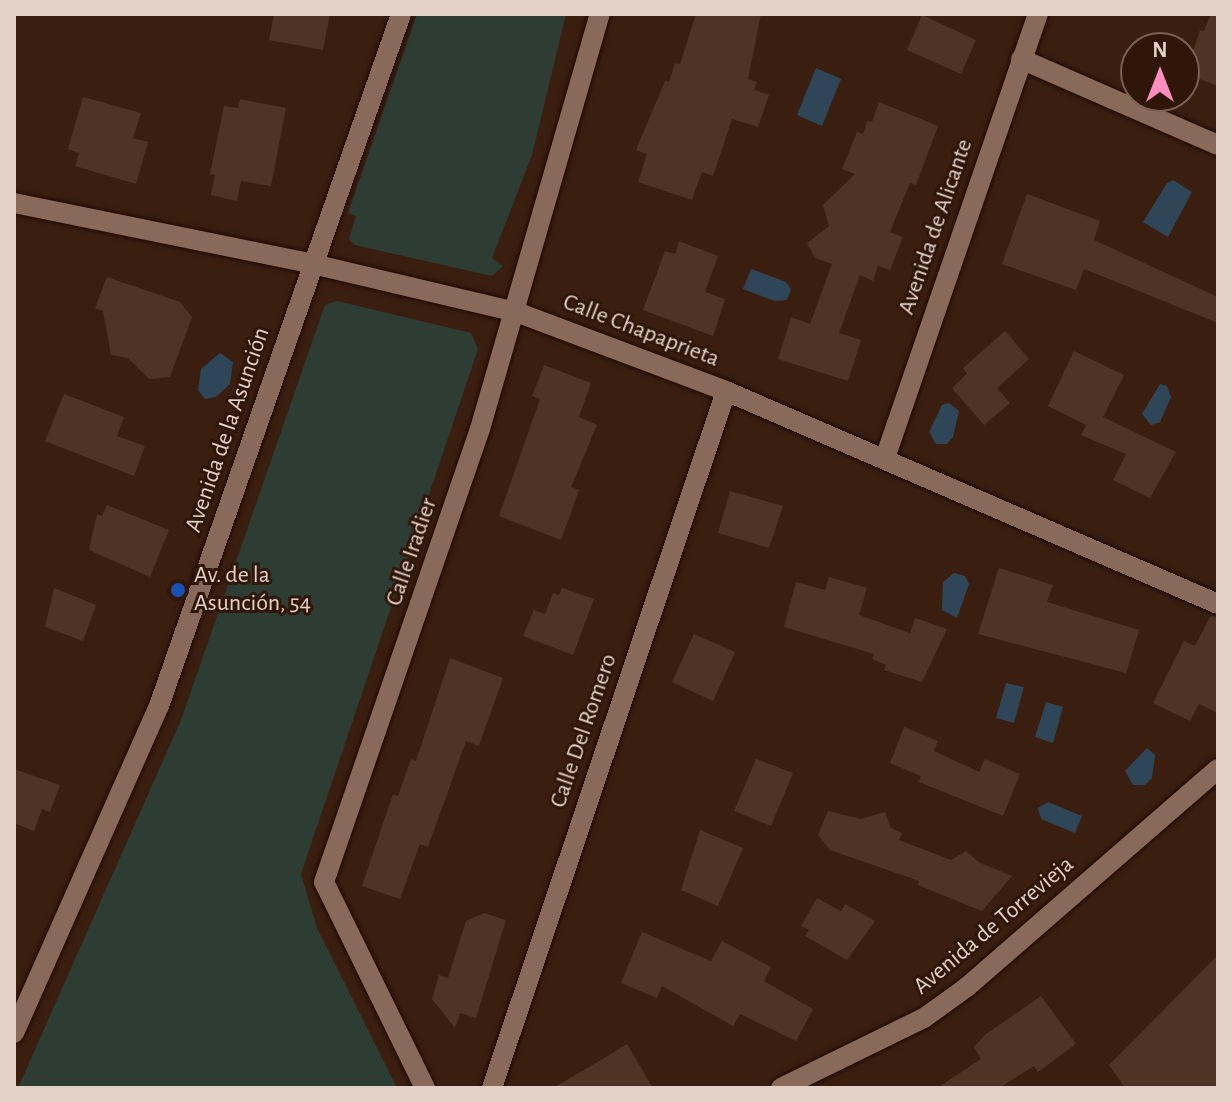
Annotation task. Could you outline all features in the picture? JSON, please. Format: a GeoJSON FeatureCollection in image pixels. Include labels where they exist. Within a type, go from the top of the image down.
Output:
{"type":"FeatureCollection","features":[{"type":"Feature","properties":{"kind":"street","name":"Avenida de la Asunción"},"geometry":{"type":"LineString","coordinates":[[14,1033],[159,706],[401,14]]}},
{"type":"Feature","properties":{"kind":"street","name":"Calle Iradier"},"geometry":{"type":"LineString","coordinates":[[425,1088],[324,882],[458,498],[516,312],[600,14]]}},
{"type":"Feature","properties":{"kind":"street","name":"Avenida de Alicante"},"geometry":{"type":"LineString","coordinates":[[885,458],[1038,14]]}},
{"type":"Feature","properties":{"kind":"street"},"geometry":{"type":"LineString","coordinates":[[1021,59],[1218,145]]}},
{"type":"Feature","properties":{"kind":"street","name":"Calle Chapaprieta"},"geometry":{"type":"LineString","coordinates":[[14,203],[313,264],[516,312],[726,391],[1218,604]]}},
{"type":"Feature","properties":{"kind":"street","name":"Calle Del Romero"},"geometry":{"type":"LineString","coordinates":[[492,1088],[726,391]]}},
{"type":"Feature","properties":{"kind":"street","name":"Avenida de Torrevieja"},"geometry":{"type":"LineString","coordinates":[[781,1088],[924,1018],[967,987],[1218,769]]}},
{"type":"Feature","properties":{"kind":"green space"},"geometry":{"type":"Polygon","coordinates":[[[417,14],[566,14],[532,155],[492,258],[503,266],[492,276],[355,245],[349,239],[356,216],[348,213],[417,14]]]}},
{"type":"Feature","properties":{"kind":"green space"},"geometry":{"type":"Polygon","coordinates":[[[337,301],[471,333],[478,349],[301,874],[317,928],[397,1088],[18,1088],[181,720],[325,305],[337,301]]]}},
{"type":"Feature","properties":{"kind":"water"},"geometry":{"type":"Polygon","coordinates":[[[816,68],[841,79],[822,126],[797,115],[816,68]]]}},
{"type":"Feature","properties":{"kind":"water"},"geometry":{"type":"Polygon","coordinates":[[[1173,180],[1192,192],[1168,237],[1143,222],[1167,183],[1173,180]]]}},
{"type":"Feature","properties":{"kind":"water"},"geometry":{"type":"Polygon","coordinates":[[[751,269],[786,282],[791,289],[787,300],[775,301],[743,289],[751,269]]]}},
{"type":"Feature","properties":{"kind":"water"},"geometry":{"type":"Polygon","coordinates":[[[220,353],[233,362],[230,384],[216,397],[205,399],[198,390],[201,369],[220,353]]]}},
{"type":"Feature","properties":{"kind":"water"},"geometry":{"type":"Polygon","coordinates":[[[1160,384],[1167,386],[1171,397],[1160,422],[1151,425],[1142,414],[1160,384]]]}},
{"type":"Feature","properties":{"kind":"water"},"geometry":{"type":"Polygon","coordinates":[[[949,403],[959,411],[953,437],[947,444],[936,444],[929,432],[942,405],[949,403]]]}},
{"type":"Feature","properties":{"kind":"water"},"geometry":{"type":"Polygon","coordinates":[[[954,573],[965,576],[969,584],[957,618],[942,610],[943,582],[954,573]]]}},
{"type":"Feature","properties":{"kind":"water"},"geometry":{"type":"Polygon","coordinates":[[[1006,683],[1024,687],[1014,723],[996,718],[1006,683]]]}},
{"type":"Feature","properties":{"kind":"water"},"geometry":{"type":"Polygon","coordinates":[[[1046,702],[1063,707],[1053,743],[1035,737],[1046,702]]]}},
{"type":"Feature","properties":{"kind":"water"},"geometry":{"type":"Polygon","coordinates":[[[1147,748],[1155,755],[1152,778],[1145,785],[1133,785],[1125,771],[1147,748]]]}},
{"type":"Feature","properties":{"kind":"water"},"geometry":{"type":"Polygon","coordinates":[[[1048,802],[1082,816],[1075,833],[1041,819],[1038,808],[1048,802]]]}},
{"type":"Feature","properties":{"kind":"building"},"geometry":{"type":"Polygon","coordinates":[[[274,14],[330,14],[323,50],[269,40],[274,14]]]}},
{"type":"Feature","properties":{"kind":"building"},"geometry":{"type":"Polygon","coordinates":[[[696,14],[761,14],[748,79],[757,82],[754,90],[769,95],[758,127],[732,119],[713,176],[702,172],[692,200],[638,182],[647,154],[636,150],[665,81],[669,82],[675,63],[680,64],[696,14]]]}},
{"type":"Feature","properties":{"kind":"building"},"geometry":{"type":"Polygon","coordinates":[[[1211,14],[1218,14],[1218,86],[1200,79],[1199,32],[1204,31],[1211,14]]]}},
{"type":"Feature","properties":{"kind":"building"},"geometry":{"type":"Polygon","coordinates":[[[922,15],[976,40],[961,74],[907,50],[922,15]]]}},
{"type":"Feature","properties":{"kind":"building"},"geometry":{"type":"Polygon","coordinates":[[[83,97],[141,113],[133,138],[148,142],[136,184],[75,166],[79,153],[68,149],[83,97]]]}},
{"type":"Feature","properties":{"kind":"building"},"geometry":{"type":"Polygon","coordinates":[[[240,99],[286,108],[271,186],[241,181],[237,201],[211,195],[215,175],[210,174],[224,106],[238,108],[240,99]]]}},
{"type":"Feature","properties":{"kind":"building"},"geometry":{"type":"Polygon","coordinates":[[[879,102],[938,126],[916,185],[910,183],[890,232],[903,237],[890,270],[878,266],[873,281],[860,275],[839,333],[861,340],[848,381],[778,359],[791,317],[810,324],[832,264],[815,258],[807,243],[829,226],[823,205],[855,174],[842,169],[857,132],[863,134],[867,121],[872,122],[879,102]]]}},
{"type":"Feature","properties":{"kind":"building"},"geometry":{"type":"Polygon","coordinates":[[[1027,194],[1100,221],[1094,240],[1218,297],[1218,323],[1084,269],[1076,290],[1002,264],[1027,194]]]}},
{"type":"Feature","properties":{"kind":"building"},"geometry":{"type":"Polygon","coordinates":[[[679,241],[718,256],[705,292],[725,299],[713,336],[643,310],[665,251],[675,254],[679,241]]]}},
{"type":"Feature","properties":{"kind":"building"},"geometry":{"type":"Polygon","coordinates":[[[107,277],[180,302],[192,317],[170,377],[149,379],[128,358],[111,355],[103,311],[95,308],[107,277]]]}},
{"type":"Feature","properties":{"kind":"building"},"geometry":{"type":"Polygon","coordinates":[[[1005,331],[1029,359],[997,388],[1010,403],[984,425],[952,388],[967,374],[963,368],[1005,331]]]}},
{"type":"Feature","properties":{"kind":"building"},"geometry":{"type":"Polygon","coordinates":[[[1074,351],[1124,375],[1103,417],[1176,452],[1150,498],[1113,480],[1126,454],[1081,435],[1086,425],[1048,406],[1074,351]]]}},
{"type":"Feature","properties":{"kind":"building"},"geometry":{"type":"Polygon","coordinates":[[[544,365],[591,383],[579,417],[597,425],[571,487],[579,490],[561,540],[499,516],[540,399],[532,396],[544,365]]]}},
{"type":"Feature","properties":{"kind":"building"},"geometry":{"type":"Polygon","coordinates":[[[64,394],[124,417],[117,436],[145,446],[134,476],[45,441],[64,394]]]}},
{"type":"Feature","properties":{"kind":"building"},"geometry":{"type":"Polygon","coordinates":[[[730,491],[783,506],[769,548],[718,533],[730,491]]]}},
{"type":"Feature","properties":{"kind":"building"},"geometry":{"type":"Polygon","coordinates":[[[107,505],[169,530],[150,577],[89,550],[97,514],[102,516],[107,505]]]}},
{"type":"Feature","properties":{"kind":"building"},"geometry":{"type":"Polygon","coordinates":[[[999,568],[1053,585],[1047,602],[1139,630],[1126,673],[978,634],[999,568]]]}},
{"type":"Feature","properties":{"kind":"building"},"geometry":{"type":"Polygon","coordinates":[[[829,577],[867,588],[859,615],[910,633],[915,618],[947,629],[922,682],[884,670],[886,665],[872,659],[874,654],[784,627],[796,582],[825,590],[829,577]]]}},
{"type":"Feature","properties":{"kind":"building"},"geometry":{"type":"Polygon","coordinates":[[[54,588],[96,605],[83,641],[45,627],[54,588]]]}},
{"type":"Feature","properties":{"kind":"building"},"geometry":{"type":"Polygon","coordinates":[[[562,588],[594,599],[573,655],[523,636],[534,610],[545,614],[553,593],[559,595],[562,588]]]}},
{"type":"Feature","properties":{"kind":"building"},"geometry":{"type":"Polygon","coordinates":[[[1211,615],[1218,617],[1218,713],[1199,704],[1190,721],[1153,703],[1184,641],[1195,646],[1211,615]]]}},
{"type":"Feature","properties":{"kind":"building"},"geometry":{"type":"Polygon","coordinates":[[[694,634],[735,652],[713,701],[672,682],[694,634]]]}},
{"type":"Feature","properties":{"kind":"building"},"geometry":{"type":"Polygon","coordinates":[[[450,658],[503,678],[479,746],[466,741],[428,847],[420,844],[400,899],[362,886],[393,794],[398,796],[411,759],[416,761],[450,658]]]}},
{"type":"Feature","properties":{"kind":"building"},"geometry":{"type":"Polygon","coordinates":[[[904,727],[938,741],[934,751],[979,772],[985,759],[1020,774],[1003,816],[919,782],[921,776],[890,763],[904,727]]]}},
{"type":"Feature","properties":{"kind":"building"},"geometry":{"type":"Polygon","coordinates":[[[756,759],[793,773],[771,826],[734,811],[756,759]]]}},
{"type":"Feature","properties":{"kind":"building"},"geometry":{"type":"Polygon","coordinates":[[[14,769],[60,785],[50,812],[42,809],[34,831],[14,823],[14,769]]]}},
{"type":"Feature","properties":{"kind":"building"},"geometry":{"type":"Polygon","coordinates":[[[828,811],[861,819],[885,812],[891,828],[902,833],[899,840],[951,860],[966,851],[980,863],[1012,876],[982,911],[918,885],[919,881],[830,850],[818,835],[828,811]]]}},
{"type":"Feature","properties":{"kind":"building"},"geometry":{"type":"Polygon","coordinates":[[[700,830],[743,848],[718,906],[681,890],[700,830]]]}},
{"type":"Feature","properties":{"kind":"building"},"geometry":{"type":"Polygon","coordinates":[[[817,898],[841,911],[845,904],[875,921],[847,960],[805,936],[809,930],[801,926],[817,898]]]}},
{"type":"Feature","properties":{"kind":"building"},"geometry":{"type":"Polygon","coordinates":[[[484,913],[506,920],[476,1018],[460,1013],[455,1028],[432,999],[439,975],[448,978],[466,921],[484,913]]]}},
{"type":"Feature","properties":{"kind":"building"},"geometry":{"type":"Polygon","coordinates":[[[642,932],[711,961],[722,941],[771,967],[764,981],[813,1009],[796,1041],[740,1014],[733,1026],[662,986],[657,998],[621,983],[642,932]]]}},
{"type":"Feature","properties":{"kind":"building"},"geometry":{"type":"Polygon","coordinates":[[[1218,955],[1218,1088],[1125,1088],[1109,1065],[1218,955]]]}},
{"type":"Feature","properties":{"kind":"building"},"geometry":{"type":"Polygon","coordinates":[[[1041,996],[1076,1044],[1038,1072],[1034,1066],[999,1088],[937,1088],[981,1059],[974,1047],[985,1035],[1041,996]]]}},
{"type":"Feature","properties":{"kind":"building"},"geometry":{"type":"Polygon","coordinates":[[[627,1044],[653,1088],[553,1088],[601,1060],[627,1044]]]}},
{"type":"Feature","properties":{"kind":"place","name":"Av. de la Asunción, 54"},"geometry":{"type":"Point","coordinates":[178,590]}}]}
